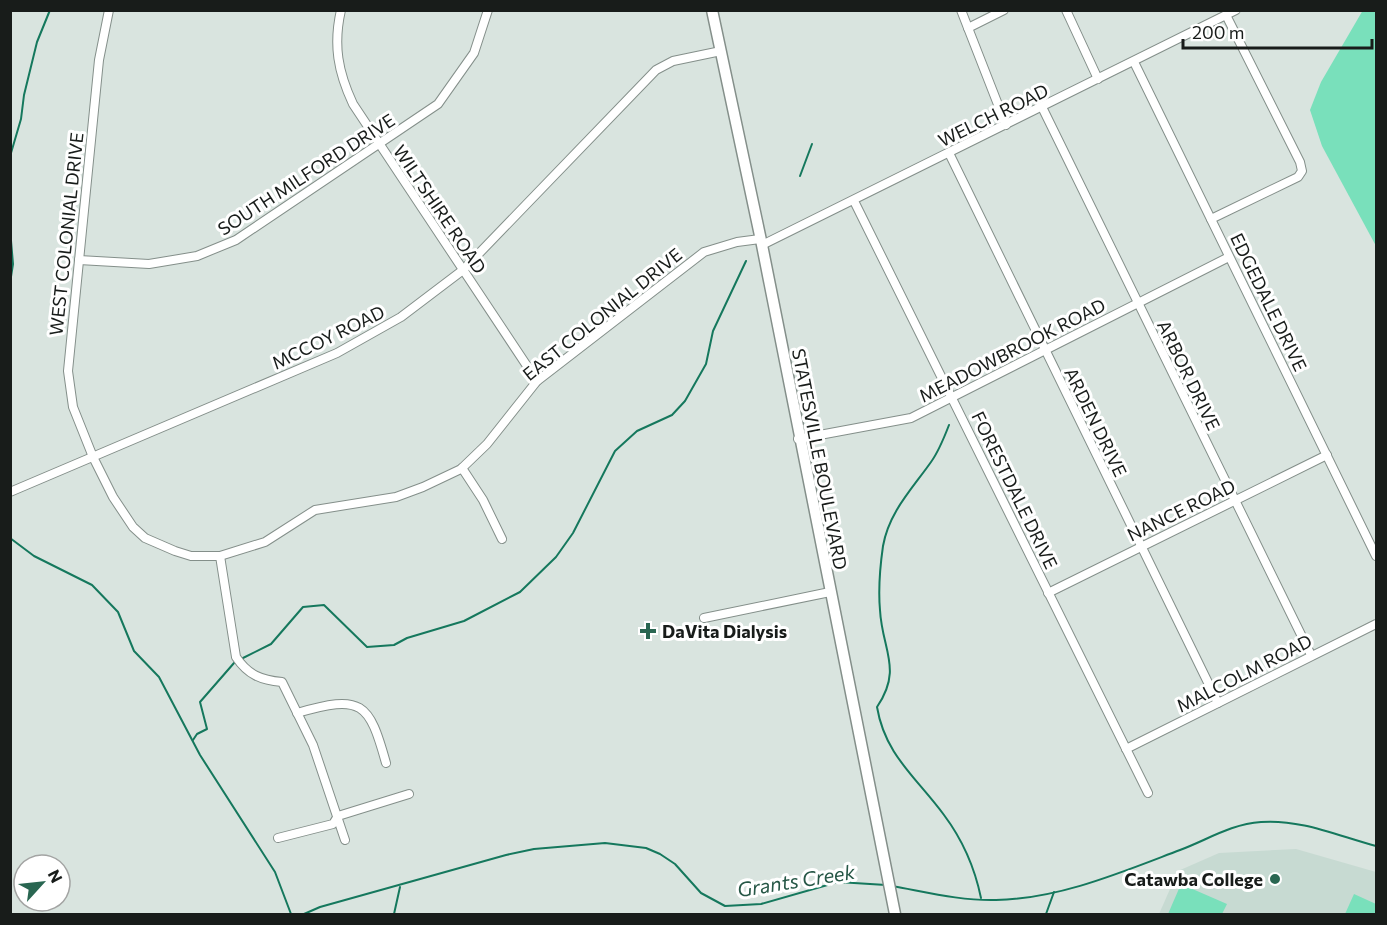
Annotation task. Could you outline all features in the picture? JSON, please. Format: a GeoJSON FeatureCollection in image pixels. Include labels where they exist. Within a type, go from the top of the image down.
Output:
{"type":"FeatureCollection","features":[{"type":"Feature","properties":{"kind":"main road","name":"STATESVILLE BOULEVARD"},"geometry":{"type":"LineString","coordinates":[[712,10],[761,242],[798,439],[895,915]]}},
{"type":"Feature","properties":{"kind":"street","name":"WEST COLONIAL DRIVE"},"geometry":{"type":"LineString","coordinates":[[93,457],[73,407],[68,371],[99,60],[109,10]]}},
{"type":"Feature","properties":{"kind":"street","name":"WILTSHIRE ROAD"},"geometry":{"type":"LineString","coordinates":[[341,10],[336,45],[340,77],[353,104],[537,381]]}},
{"type":"Feature","properties":{"kind":"street","name":"SOUTH MILFORD DRIVE"},"geometry":{"type":"LineString","coordinates":[[79,260],[149,264],[187,258],[218,249],[236,240],[438,104],[474,53],[489,10]]}},
{"type":"Feature","properties":{"kind":"street"},"geometry":{"type":"LineString","coordinates":[[961,10],[1006,125]]}},
{"type":"Feature","properties":{"kind":"street"},"geometry":{"type":"LineString","coordinates":[[968,28],[1004,10]]}},
{"type":"Feature","properties":{"kind":"street"},"geometry":{"type":"LineString","coordinates":[[1066,10],[1098,79]]}},
{"type":"Feature","properties":{"kind":"street","name":"WELCH ROAD"},"geometry":{"type":"LineString","coordinates":[[761,242],[854,201],[1236,10]]}},
{"type":"Feature","properties":{"kind":"street"},"geometry":{"type":"LineString","coordinates":[[1211,219],[1298,177],[1302,171],[1300,162],[1226,15]]}},
{"type":"Feature","properties":{"kind":"street","name":"MCCOY ROAD"},"geometry":{"type":"LineString","coordinates":[[10,492],[337,353],[401,317],[463,270],[656,70],[673,61],[720,51]]}},
{"type":"Feature","properties":{"kind":"street","name":"EDGEDALE DRIVE"},"geometry":{"type":"LineString","coordinates":[[1134,62],[1377,556]]}},
{"type":"Feature","properties":{"kind":"street","name":"ARBOR DRIVE"},"geometry":{"type":"LineString","coordinates":[[1042,107],[1311,655]]}},
{"type":"Feature","properties":{"kind":"street","name":"ARDEN DRIVE"},"geometry":{"type":"LineString","coordinates":[[949,153],[1218,703]]}},
{"type":"Feature","properties":{"kind":"street","name":"FORESTDALE DRIVE"},"geometry":{"type":"LineString","coordinates":[[854,201],[1148,793]]}},
{"type":"Feature","properties":{"kind":"street","name":"EAST COLONIAL DRIVE"},"geometry":{"type":"LineString","coordinates":[[93,457],[122,514],[145,538],[191,556],[220,556],[266,542],[315,510],[396,497],[462,468],[487,444],[537,381],[704,252],[727,244],[761,242]]}},
{"type":"Feature","properties":{"kind":"street","name":"MEADOWBROOK ROAD"},"geometry":{"type":"LineString","coordinates":[[798,439],[911,418],[1229,257]]}},
{"type":"Feature","properties":{"kind":"street","name":"NANCE ROAD"},"geometry":{"type":"LineString","coordinates":[[1048,593],[1327,455]]}},
{"type":"Feature","properties":{"kind":"street"},"geometry":{"type":"LineString","coordinates":[[462,468],[483,500],[502,539]]}},
{"type":"Feature","properties":{"kind":"street"},"geometry":{"type":"LineString","coordinates":[[220,556],[236,657],[243,667],[262,680],[282,682],[313,745],[345,840]]}},
{"type":"Feature","properties":{"kind":"street"},"geometry":{"type":"LineString","coordinates":[[704,618],[830,592]]}},
{"type":"Feature","properties":{"kind":"street","name":"MALCOLM ROAD"},"geometry":{"type":"LineString","coordinates":[[1126,749],[1377,624]]}},
{"type":"Feature","properties":{"kind":"street"},"geometry":{"type":"LineString","coordinates":[[297,713],[348,704],[359,707],[373,719],[386,763]]}},
{"type":"Feature","properties":{"kind":"street"},"geometry":{"type":"LineString","coordinates":[[278,838],[333,824],[338,816],[409,794]]}},
{"type":"Feature","properties":{"kind":"shaded area","name":"Catawba College"},"geometry":{"type":"Polygon","coordinates":[[[1296,849],[1376,872],[1376,914],[1159,914],[1178,871],[1219,853],[1296,849]]]}},
{"type":"Feature","properties":{"kind":"green space"},"geometry":{"type":"Polygon","coordinates":[[[1363,10],[1376,11],[1376,246],[1322,146],[1310,110],[1321,82],[1363,10]]]}},
{"type":"Feature","properties":{"kind":"green space"},"geometry":{"type":"Polygon","coordinates":[[[1181,884],[1227,904],[1222,914],[1168,914],[1181,884]]]}},
{"type":"Feature","properties":{"kind":"green space"},"geometry":{"type":"Polygon","coordinates":[[[1354,894],[1376,904],[1376,914],[1345,914],[1354,894]]]}},
{"type":"Feature","properties":{"kind":"waterway"},"geometry":{"type":"LineString","coordinates":[[10,166],[37,42],[50,10]]}},
{"type":"Feature","properties":{"kind":"waterway"},"geometry":{"type":"LineString","coordinates":[[800,176],[812,144]]}},
{"type":"Feature","properties":{"kind":"waterway"},"geometry":{"type":"LineString","coordinates":[[10,229],[13,264],[10,283]]}},
{"type":"Feature","properties":{"kind":"waterway"},"geometry":{"type":"LineString","coordinates":[[243,658],[271,644],[303,607],[324,605],[367,647],[394,645],[407,638],[464,621],[520,592],[556,557],[573,533],[615,451],[637,431],[672,415],[685,401],[706,364],[713,331],[746,261]]}},
{"type":"Feature","properties":{"kind":"waterway"},"geometry":{"type":"LineString","coordinates":[[949,425],[931,462],[902,501],[886,534],[880,570],[879,602],[890,670],[885,694],[877,707],[881,724],[894,752],[957,834],[971,865],[981,898]]}},
{"type":"Feature","properties":{"kind":"waterway"},"geometry":{"type":"LineString","coordinates":[[10,538],[34,556],[92,585],[118,612],[134,651],[159,677],[200,755],[275,872],[291,914]]}},
{"type":"Feature","properties":{"kind":"waterway"},"geometry":{"type":"LineString","coordinates":[[193,740],[197,734],[207,729],[200,702],[234,663]]}},
{"type":"Feature","properties":{"kind":"waterway","name":"Grants Creek"},"geometry":{"type":"LineString","coordinates":[[892,886],[944,896],[983,900],[1043,895],[1090,883],[1180,850],[1229,829],[1261,822],[1305,826],[1376,846]]}},
{"type":"Feature","properties":{"kind":"waterway","name":"Grants Creek"},"geometry":{"type":"LineString","coordinates":[[304,914],[320,907],[506,855],[534,849],[605,843],[646,848],[660,854],[675,864],[701,893],[725,906],[761,904],[838,882],[886,885]]}},
{"type":"Feature","properties":{"kind":"waterway"},"geometry":{"type":"LineString","coordinates":[[394,914],[400,887]]}},
{"type":"Feature","properties":{"kind":"waterway"},"geometry":{"type":"LineString","coordinates":[[1046,914],[1054,892]]}},
{"type":"Feature","properties":{"kind":"place","name":"DaVita Dialysis"},"geometry":{"type":"Point","coordinates":[648,631]}},
{"type":"Feature","properties":{"kind":"place","name":"Catawba College"},"geometry":{"type":"Point","coordinates":[1275,879]}}]}
